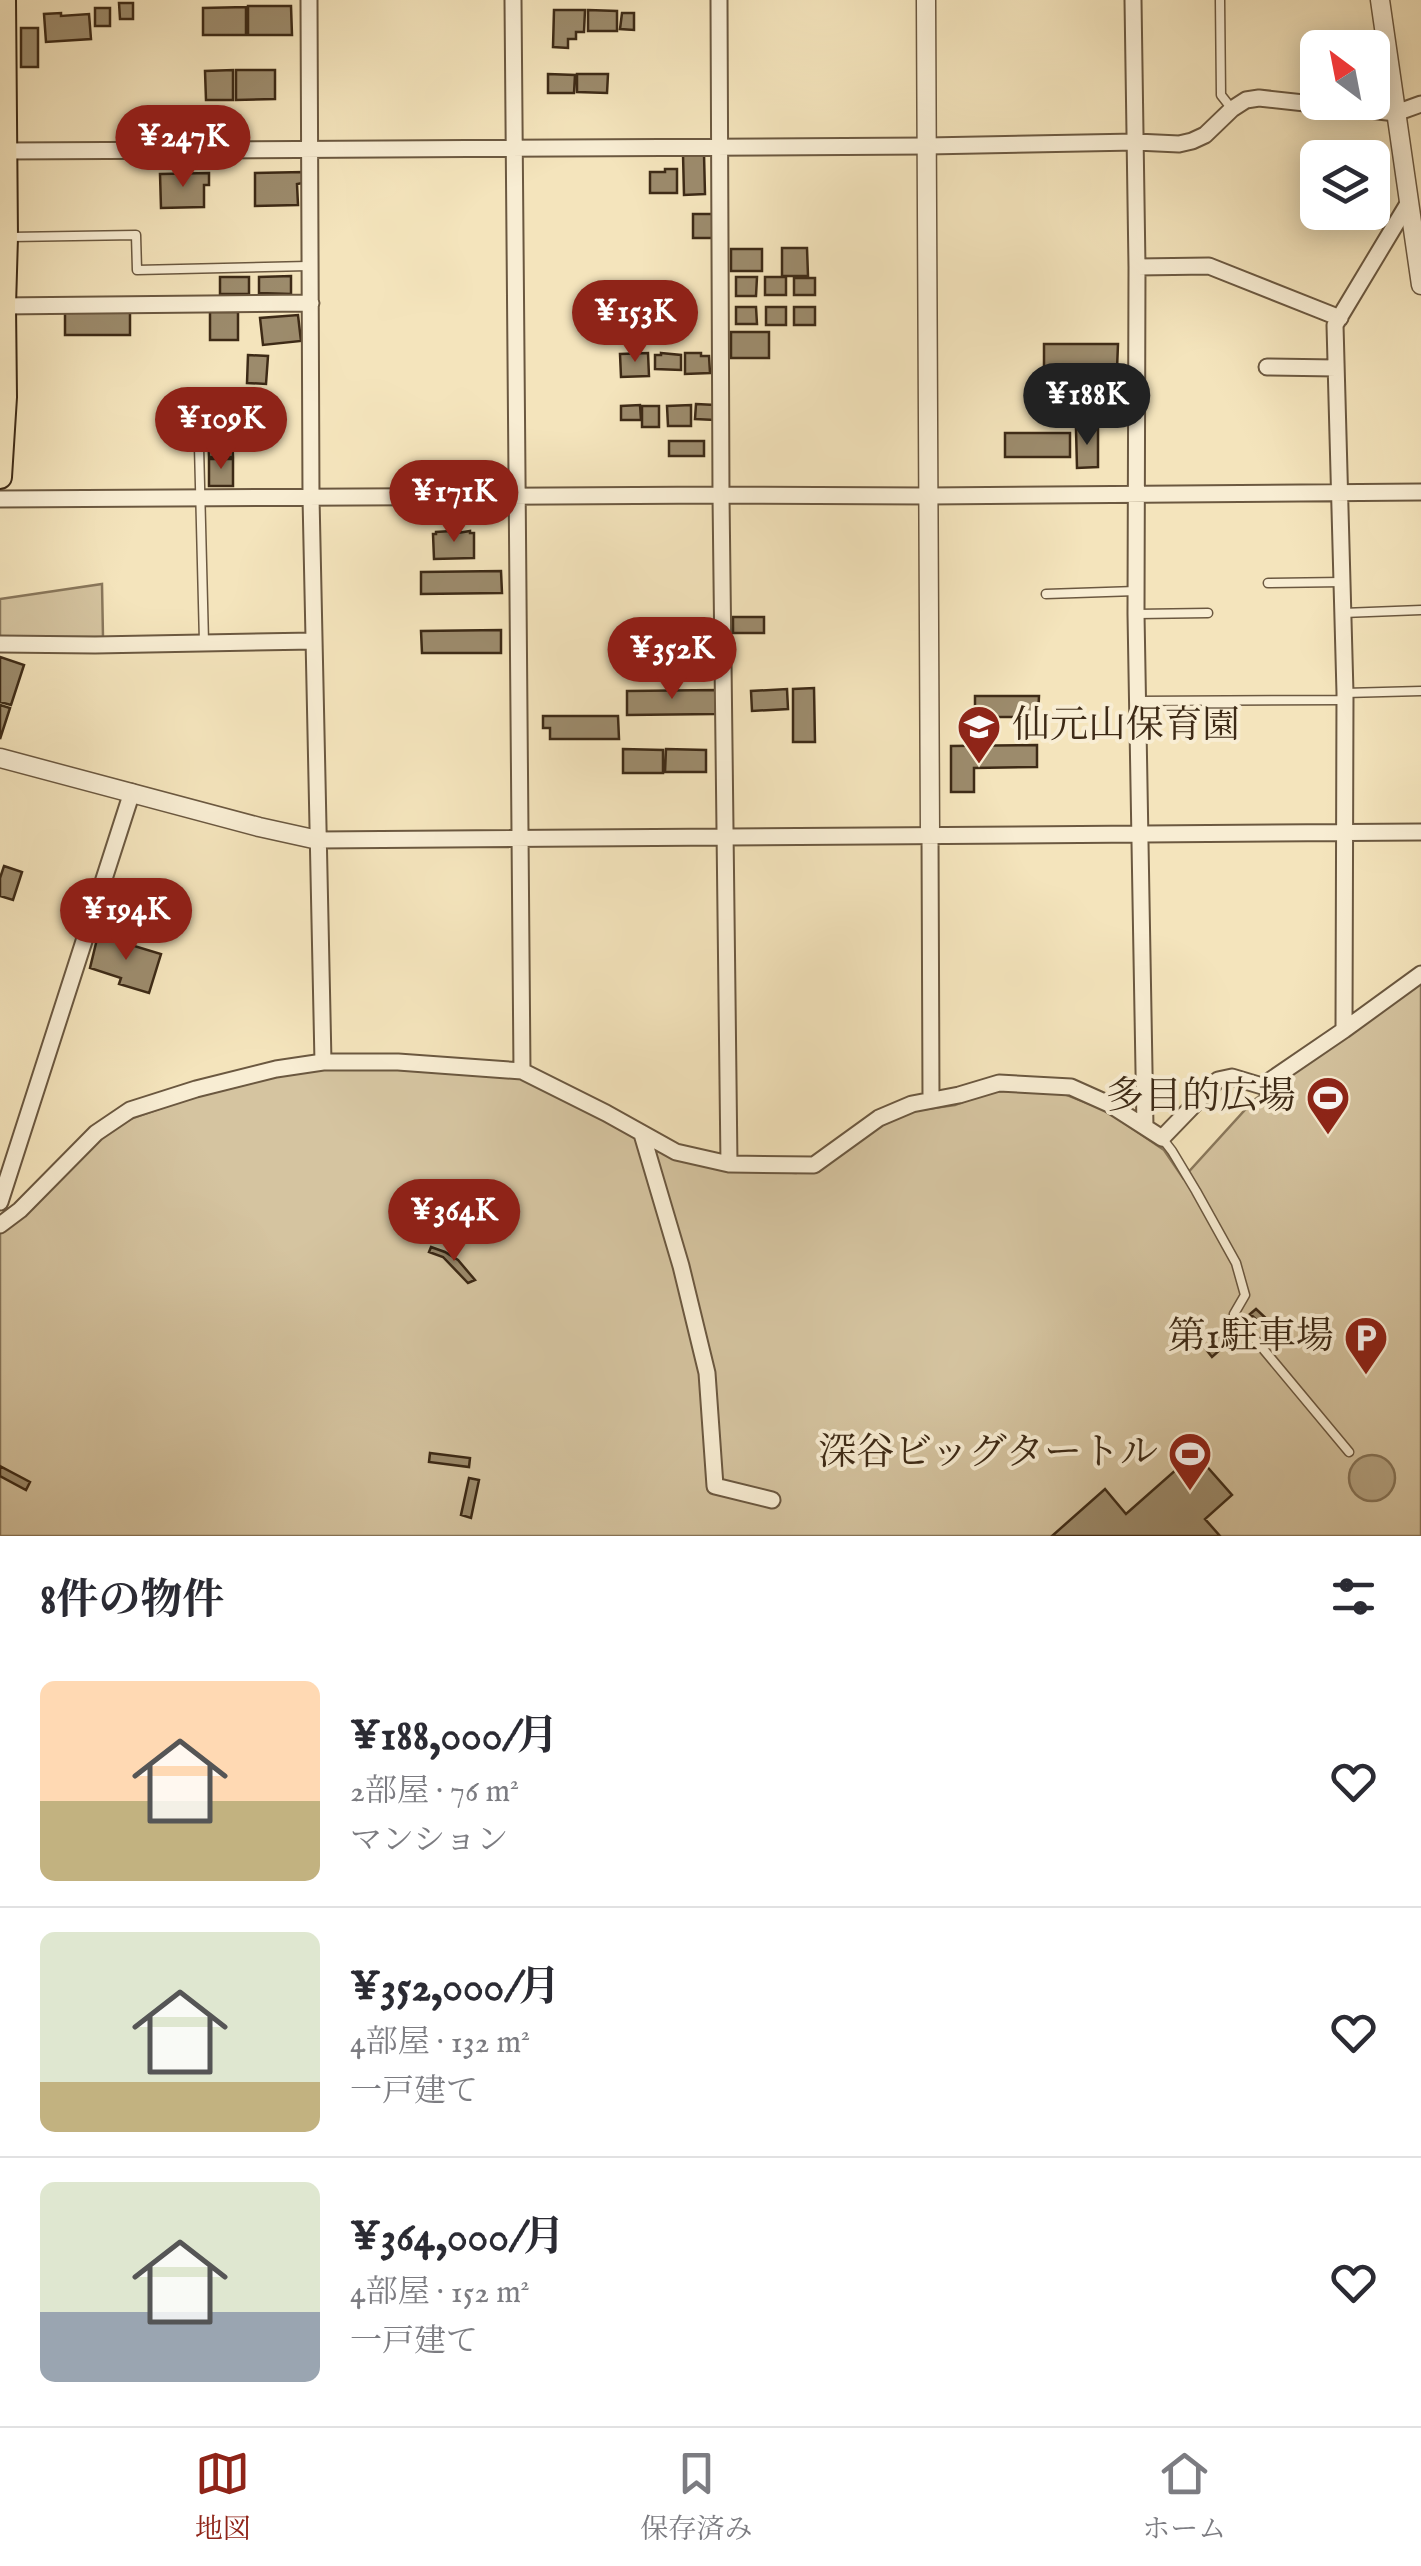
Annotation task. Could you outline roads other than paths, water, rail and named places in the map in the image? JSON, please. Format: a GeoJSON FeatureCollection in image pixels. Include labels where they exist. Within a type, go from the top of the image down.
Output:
{"type":"FeatureCollection","features":[{"type":"Feature","properties":{"kind":"main road"},"geometry":{"type":"LineString","coordinates":[[0,478],[5,397],[4,0]]}},
{"type":"Feature","properties":{"kind":"street"},"geometry":{"type":"LineString","coordinates":[[309,0],[311,497],[322,1062]]}},
{"type":"Feature","properties":{"kind":"street"},"geometry":{"type":"LineString","coordinates":[[514,0],[522,1071]]}},
{"type":"Feature","properties":{"kind":"street"},"geometry":{"type":"LineString","coordinates":[[719,0],[729,1164]]}},
{"type":"Feature","properties":{"kind":"street"},"geometry":{"type":"LineString","coordinates":[[926,0],[931,1100]]}},
{"type":"Feature","properties":{"kind":"street"},"geometry":{"type":"LineString","coordinates":[[1133,0],[1136,614],[1145,1127]]}},
{"type":"Feature","properties":{"kind":"street"},"geometry":{"type":"LineString","coordinates":[[1380,0],[1421,285]]}},
{"type":"Feature","properties":{"kind":"street"},"geometry":{"type":"LineString","coordinates":[[6,151],[1179,144],[1204,134],[1246,100],[1259,98],[1396,113],[1421,104]]}},
{"type":"Feature","properties":{"kind":"street"},"geometry":{"type":"LineString","coordinates":[[1344,1030],[1344,613],[1335,325],[1408,202]]}},
{"type":"Feature","properties":{"kind":"street"},"geometry":{"type":"LineString","coordinates":[[1137,267],[1209,266],[1340,318]]}},
{"type":"Feature","properties":{"kind":"street"},"geometry":{"type":"LineString","coordinates":[[2,306],[311,303]]}},
{"type":"Feature","properties":{"kind":"street"},"geometry":{"type":"LineString","coordinates":[[1267,367],[1336,368]]}},
{"type":"Feature","properties":{"kind":"street"},"geometry":{"type":"LineString","coordinates":[[0,499],[1421,492]]}},
{"type":"Feature","properties":{"kind":"street"},"geometry":{"type":"LineString","coordinates":[[0,644],[314,641]]}},
{"type":"Feature","properties":{"kind":"street"},"geometry":{"type":"LineString","coordinates":[[0,758],[259,828],[318,840],[1421,832]]}},
{"type":"Feature","properties":{"kind":"street"},"geometry":{"type":"LineString","coordinates":[[0,1202],[132,792]]}},
{"type":"Feature","properties":{"kind":"street"},"geometry":{"type":"LineString","coordinates":[[0,1225],[20,1210],[96,1133],[130,1110],[276,1069],[322,1062],[398,1062],[522,1071],[676,1152],[729,1164],[814,1165],[879,1118],[912,1104],[999,1083],[1071,1088],[1109,1104],[1162,1138],[1218,1080],[1232,1077],[1262,1086],[1421,974]]}},
{"type":"Feature","properties":{"kind":"street"},"geometry":{"type":"LineString","coordinates":[[642,1134],[681,1266],[707,1374],[714,1486],[772,1500]]}},
{"type":"Feature","properties":{"kind":"lane"},"geometry":{"type":"LineString","coordinates":[[1220,0],[1222,94],[1232,109]]}},
{"type":"Feature","properties":{"kind":"lane"},"geometry":{"type":"LineString","coordinates":[[6,237],[136,236],[137,270],[312,266]]}},
{"type":"Feature","properties":{"kind":"lane"},"geometry":{"type":"LineString","coordinates":[[198,407],[204,642]]}},
{"type":"Feature","properties":{"kind":"lane"},"geometry":{"type":"LineString","coordinates":[[1268,583],[1343,582]]}},
{"type":"Feature","properties":{"kind":"lane"},"geometry":{"type":"LineString","coordinates":[[1046,594],[1136,591]]}},
{"type":"Feature","properties":{"kind":"lane"},"geometry":{"type":"LineString","coordinates":[[1344,613],[1421,610]]}},
{"type":"Feature","properties":{"kind":"lane"},"geometry":{"type":"LineString","coordinates":[[1136,614],[1208,613]]}},
{"type":"Feature","properties":{"kind":"lane"},"geometry":{"type":"LineString","coordinates":[[1138,700],[1344,697],[1421,691]]}},
{"type":"Feature","properties":{"kind":"lane"},"geometry":{"type":"LineString","coordinates":[[1162,1138],[1236,1263],[1245,1295],[1234,1314],[1348,1452]]}},
{"type":"Feature","properties":{"kind":"place","name":"仙元山保育園"},"geometry":{"type":"Point","coordinates":[979,765]}},
{"type":"Feature","properties":{"kind":"place","name":"多目的広場"},"geometry":{"type":"Point","coordinates":[1328,1136]}},
{"type":"Feature","properties":{"kind":"place","name":"第1駐車場"},"geometry":{"type":"Point","coordinates":[1366,1376]}},
{"type":"Feature","properties":{"kind":"place","name":"深谷ビッグタートル"},"geometry":{"type":"Point","coordinates":[1190,1492]}}]}
